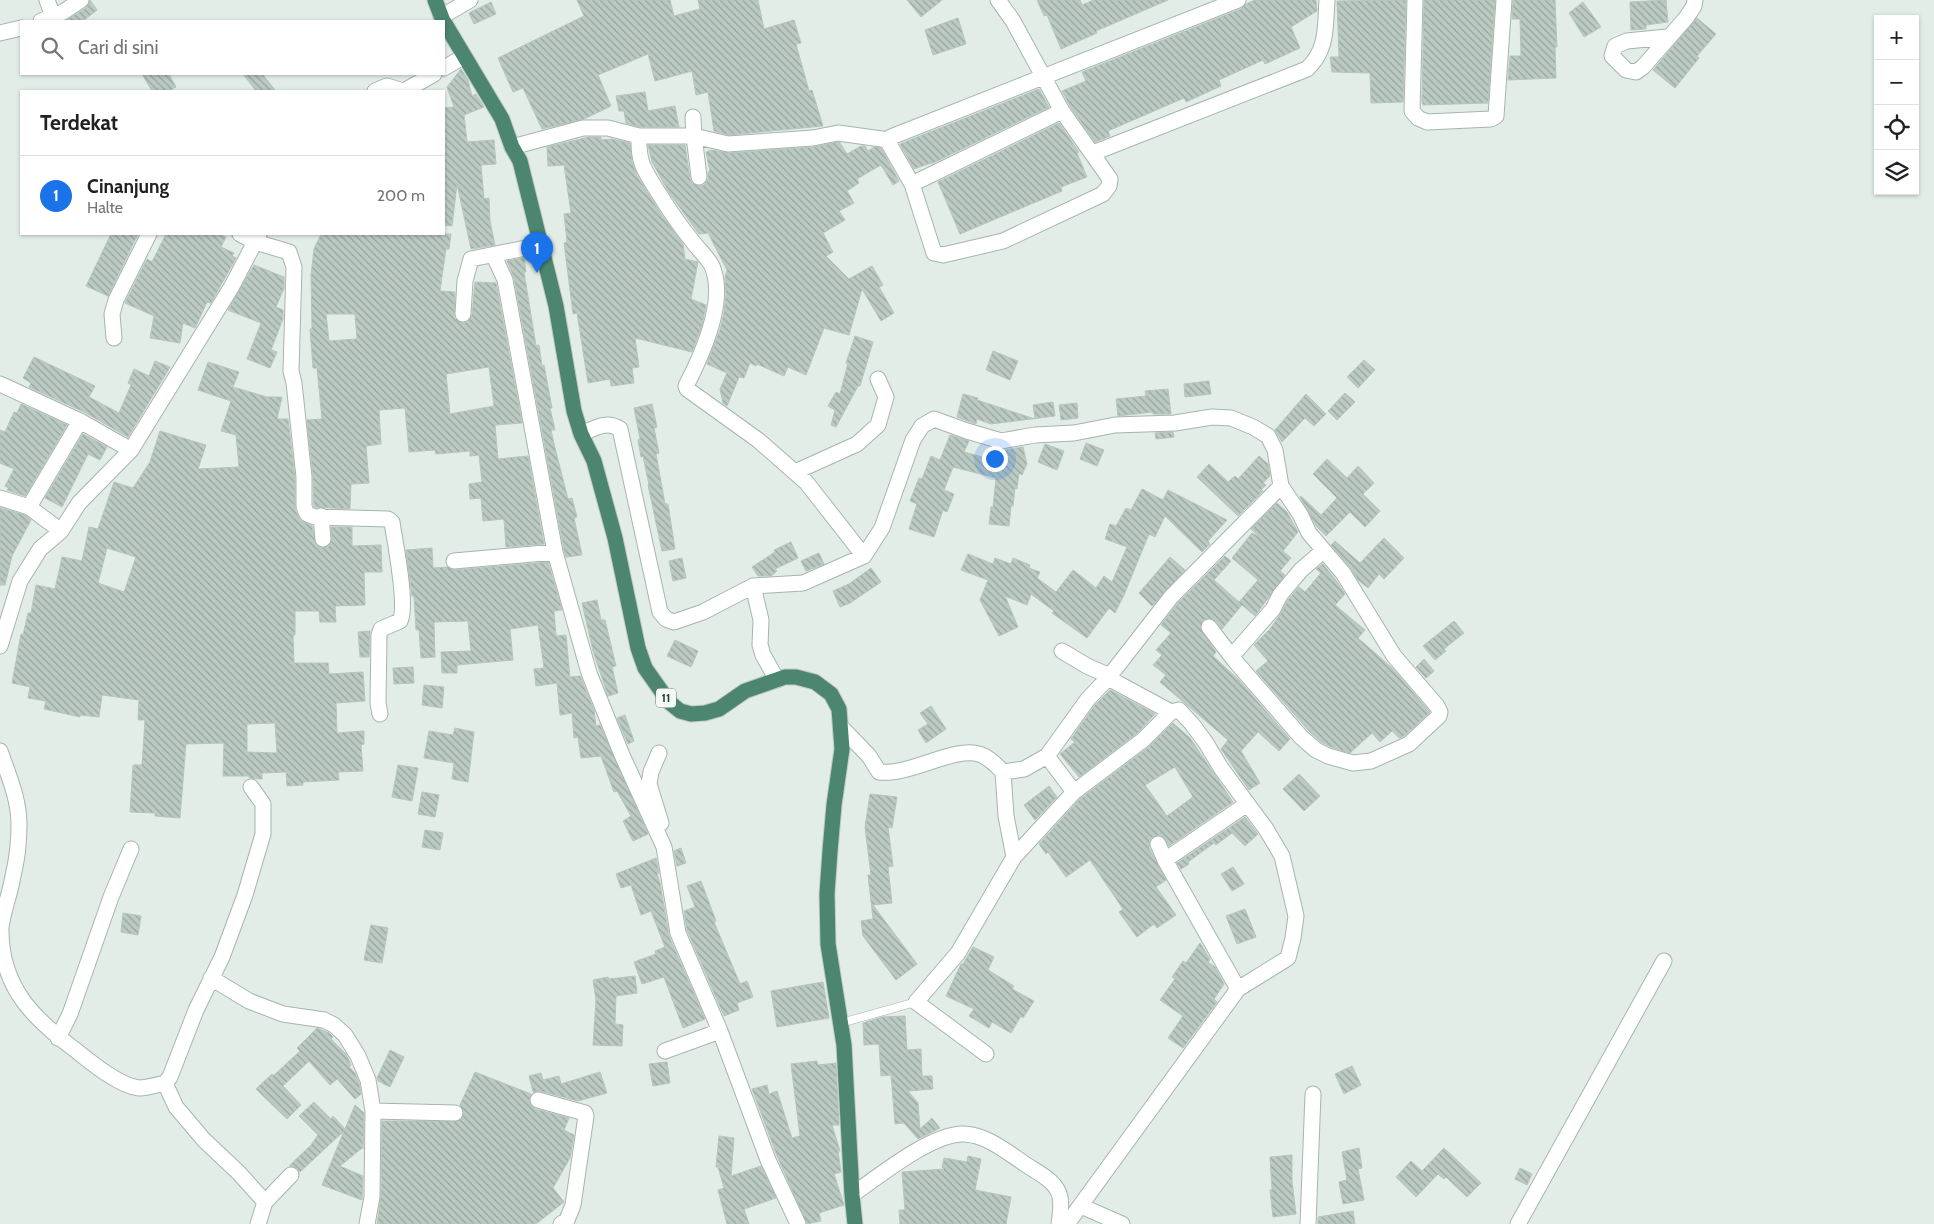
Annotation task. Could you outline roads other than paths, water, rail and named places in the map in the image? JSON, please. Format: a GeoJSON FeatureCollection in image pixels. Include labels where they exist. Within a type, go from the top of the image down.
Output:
{"type":"FeatureCollection","features":[{"type":"Feature","properties":{"kind":"highway","name":"11"},"geometry":{"type":"LineString","coordinates":[[435,0],[443,20]]}},
{"type":"Feature","properties":{"kind":"highway","name":"11"},"geometry":{"type":"LineString","coordinates":[[445,24],[502,119],[512,147],[520,161],[558,314],[574,412],[581,434],[594,460],[615,538],[638,648],[645,668],[669,702],[680,711],[691,714],[705,714],[719,709],[745,692],[767,682],[785,677],[796,677],[815,682],[831,694],[839,709],[842,728],[842,749],[834,805],[827,894],[828,944],[846,1063],[855,1224]]}},
{"type":"Feature","properties":{"kind":"street"},"geometry":{"type":"LineString","coordinates":[[47,0],[47,18],[63,12],[81,0]]}},
{"type":"Feature","properties":{"kind":"street"},"geometry":{"type":"LineString","coordinates":[[443,20],[470,0]]}},
{"type":"Feature","properties":{"kind":"street"},"geometry":{"type":"LineString","coordinates":[[889,140],[888,142],[912,184],[934,253],[943,255],[1003,241],[1103,194],[1109,186],[1110,179],[1062,111],[1013,21],[998,0]]}},
{"type":"Feature","properties":{"kind":"street"},"geometry":{"type":"LineString","coordinates":[[889,140],[891,137],[1043,76],[1238,0]]}},
{"type":"Feature","properties":{"kind":"street"},"geometry":{"type":"LineString","coordinates":[[1093,153],[1307,69],[1316,61],[1324,41],[1327,0]]}},
{"type":"Feature","properties":{"kind":"street"},"geometry":{"type":"LineString","coordinates":[[1416,0],[1412,111],[1418,118],[1427,122],[1491,119],[1496,116],[1504,0]]}},
{"type":"Feature","properties":{"kind":"street"},"geometry":{"type":"LineString","coordinates":[[1667,37],[1686,18],[1696,0]]}},
{"type":"Feature","properties":{"kind":"street"},"geometry":{"type":"LineString","coordinates":[[0,34],[20,28]]}},
{"type":"Feature","properties":{"kind":"street"},"geometry":{"type":"LineString","coordinates":[[445,67],[463,56]]}},
{"type":"Feature","properties":{"kind":"street"},"geometry":{"type":"LineString","coordinates":[[405,90],[432,75]]}},
{"type":"Feature","properties":{"kind":"street"},"geometry":{"type":"LineString","coordinates":[[377,90],[387,86],[400,90]]}},
{"type":"Feature","properties":{"kind":"street"},"geometry":{"type":"LineString","coordinates":[[912,184],[1062,111]]}},
{"type":"Feature","properties":{"kind":"street"},"geometry":{"type":"LineString","coordinates":[[693,117],[699,177]]}},
{"type":"Feature","properties":{"kind":"street"},"geometry":{"type":"LineString","coordinates":[[512,147],[583,128],[608,128],[639,136],[694,136],[728,144],[813,138],[838,133],[889,140]]}},
{"type":"Feature","properties":{"kind":"street"},"geometry":{"type":"LineString","coordinates":[[639,136],[638,152],[643,167],[670,213],[711,265],[715,278],[716,309],[696,366],[686,386],[687,389],[758,440],[806,482],[864,556]]}},
{"type":"Feature","properties":{"kind":"street"},"geometry":{"type":"LineString","coordinates":[[114,338],[112,314],[116,300],[148,235]]}},
{"type":"Feature","properties":{"kind":"street"},"geometry":{"type":"LineString","coordinates":[[244,235],[257,238],[289,252],[294,267],[291,371],[294,382],[304,477],[304,507],[307,514],[310,516],[388,519],[392,522],[401,584],[403,616],[400,621],[381,629],[379,635],[378,703],[380,714]]}},
{"type":"Feature","properties":{"kind":"street"},"geometry":{"type":"LineString","coordinates":[[0,646],[20,581],[40,549],[61,531],[79,503],[131,450],[232,286],[257,238]]}},
{"type":"Feature","properties":{"kind":"street"},"geometry":{"type":"LineString","coordinates":[[463,314],[465,281],[471,259],[494,256],[541,245]]}},
{"type":"Feature","properties":{"kind":"street"},"geometry":{"type":"LineString","coordinates":[[494,256],[505,280],[555,552],[589,672],[622,755],[664,847]]}},
{"type":"Feature","properties":{"kind":"street"},"geometry":{"type":"LineString","coordinates":[[794,472],[857,444],[878,425],[886,397],[878,379]]}},
{"type":"Feature","properties":{"kind":"street"},"geometry":{"type":"LineString","coordinates":[[0,384],[80,422],[131,450]]}},
{"type":"Feature","properties":{"kind":"street"},"geometry":{"type":"LineString","coordinates":[[581,434],[606,424],[620,429],[660,612],[666,619],[674,622],[703,612],[752,586],[803,583],[864,556],[882,528],[913,440],[922,426],[934,419],[1001,441],[1035,435],[1074,433],[1115,425],[1175,422],[1212,417],[1231,418],[1254,427],[1268,436],[1275,450],[1281,486],[1300,514],[1310,534],[1343,573],[1394,656],[1437,706],[1440,712],[1437,720],[1409,744],[1371,761],[1353,763],[1328,756],[1316,750],[1301,737],[1209,627]]}},
{"type":"Feature","properties":{"kind":"street"},"geometry":{"type":"LineString","coordinates":[[28,507],[80,422]]}},
{"type":"Feature","properties":{"kind":"street"},"geometry":{"type":"LineString","coordinates":[[1003,772],[1024,770],[1047,756],[1088,699],[1109,677],[1171,597],[1281,486]]}},
{"type":"Feature","properties":{"kind":"street"},"geometry":{"type":"LineString","coordinates":[[0,498],[28,507],[61,531]]}},
{"type":"Feature","properties":{"kind":"street"},"geometry":{"type":"LineString","coordinates":[[321,516],[322,539]]}},
{"type":"Feature","properties":{"kind":"street"},"geometry":{"type":"LineString","coordinates":[[1232,656],[1272,610],[1280,595],[1300,570],[1323,551]]}},
{"type":"Feature","properties":{"kind":"street"},"geometry":{"type":"LineString","coordinates":[[454,561],[555,552]]}},
{"type":"Feature","properties":{"kind":"street"},"geometry":{"type":"LineString","coordinates":[[752,586],[761,620],[760,645],[763,655],[777,680]]}},
{"type":"Feature","properties":{"kind":"street"},"geometry":{"type":"LineString","coordinates":[[1062,651],[1171,712]]}},
{"type":"Feature","properties":{"kind":"street"},"geometry":{"type":"LineString","coordinates":[[986,1054],[916,1002],[958,953],[1014,857],[1074,792],[1143,740],[1171,712],[1179,710],[1192,724],[1266,829],[1282,856],[1296,916],[1293,938],[1288,958],[1238,989],[1082,1206],[1067,1224]]}},
{"type":"Feature","properties":{"kind":"street"},"geometry":{"type":"LineString","coordinates":[[842,728],[868,756],[879,772],[900,771],[965,753],[977,753],[989,758],[1003,772],[1006,816],[1014,857]]}},
{"type":"Feature","properties":{"kind":"street"},"geometry":{"type":"LineString","coordinates":[[0,751],[16,799],[19,823],[14,874],[0,928],[1,954],[8,983],[30,1014],[58,1038],[96,1066],[129,1086],[141,1088],[165,1083],[170,1077],[196,1010],[222,957],[245,895],[263,834],[263,804],[250,787]]}},
{"type":"Feature","properties":{"kind":"street"},"geometry":{"type":"LineString","coordinates":[[659,753],[651,772],[649,784],[665,836],[664,847],[678,933],[720,1031],[768,1160],[798,1224]]}},
{"type":"Feature","properties":{"kind":"street"},"geometry":{"type":"LineString","coordinates":[[1047,756],[1074,792]]}},
{"type":"Feature","properties":{"kind":"street"},"geometry":{"type":"LineString","coordinates":[[1165,860],[1247,804]]}},
{"type":"Feature","properties":{"kind":"street"},"geometry":{"type":"LineString","coordinates":[[1158,844],[1165,860],[1238,989]]}},
{"type":"Feature","properties":{"kind":"street"},"geometry":{"type":"LineString","coordinates":[[58,1038],[70,1014],[111,897],[131,849]]}},
{"type":"Feature","properties":{"kind":"street"},"geometry":{"type":"LineString","coordinates":[[1518,1224],[1664,961]]}},
{"type":"Feature","properties":{"kind":"street"},"geometry":{"type":"LineString","coordinates":[[211,978],[249,1001],[283,1014],[324,1020],[334,1025],[345,1035],[358,1056],[368,1080],[373,1112],[372,1197],[367,1224]]}},
{"type":"Feature","properties":{"kind":"street"},"geometry":{"type":"LineString","coordinates":[[665,1051],[720,1031]]}},
{"type":"Feature","properties":{"kind":"street"},"geometry":{"type":"LineString","coordinates":[[165,1083],[176,1107],[204,1140],[239,1173],[265,1202]]}},
{"type":"Feature","properties":{"kind":"street"},"geometry":{"type":"LineString","coordinates":[[1308,1224],[1313,1094]]}},
{"type":"Feature","properties":{"kind":"street"},"geometry":{"type":"LineString","coordinates":[[538,1100],[585,1113],[586,1116],[573,1205],[566,1220],[561,1224]]}},
{"type":"Feature","properties":{"kind":"street"},"geometry":{"type":"LineString","coordinates":[[373,1112],[455,1113]]}},
{"type":"Feature","properties":{"kind":"street"},"geometry":{"type":"LineString","coordinates":[[852,1195],[919,1149],[952,1135],[966,1134],[994,1144],[1048,1179],[1057,1188],[1061,1198],[1060,1224]]}},
{"type":"Feature","properties":{"kind":"street"},"geometry":{"type":"LineString","coordinates":[[258,1224],[265,1202],[292,1174]]}},
{"type":"Feature","properties":{"kind":"street"},"geometry":{"type":"LineString","coordinates":[[1082,1206],[1122,1224]]}},
{"type":"Feature","properties":{"kind":"lane"},"geometry":{"type":"LineString","coordinates":[[841,1023],[916,1002]]}},
{"type":"Feature","properties":{"kind":"place","name":"Cinanjung"},"geometry":{"type":"Point","coordinates":[537,273]}}]}
